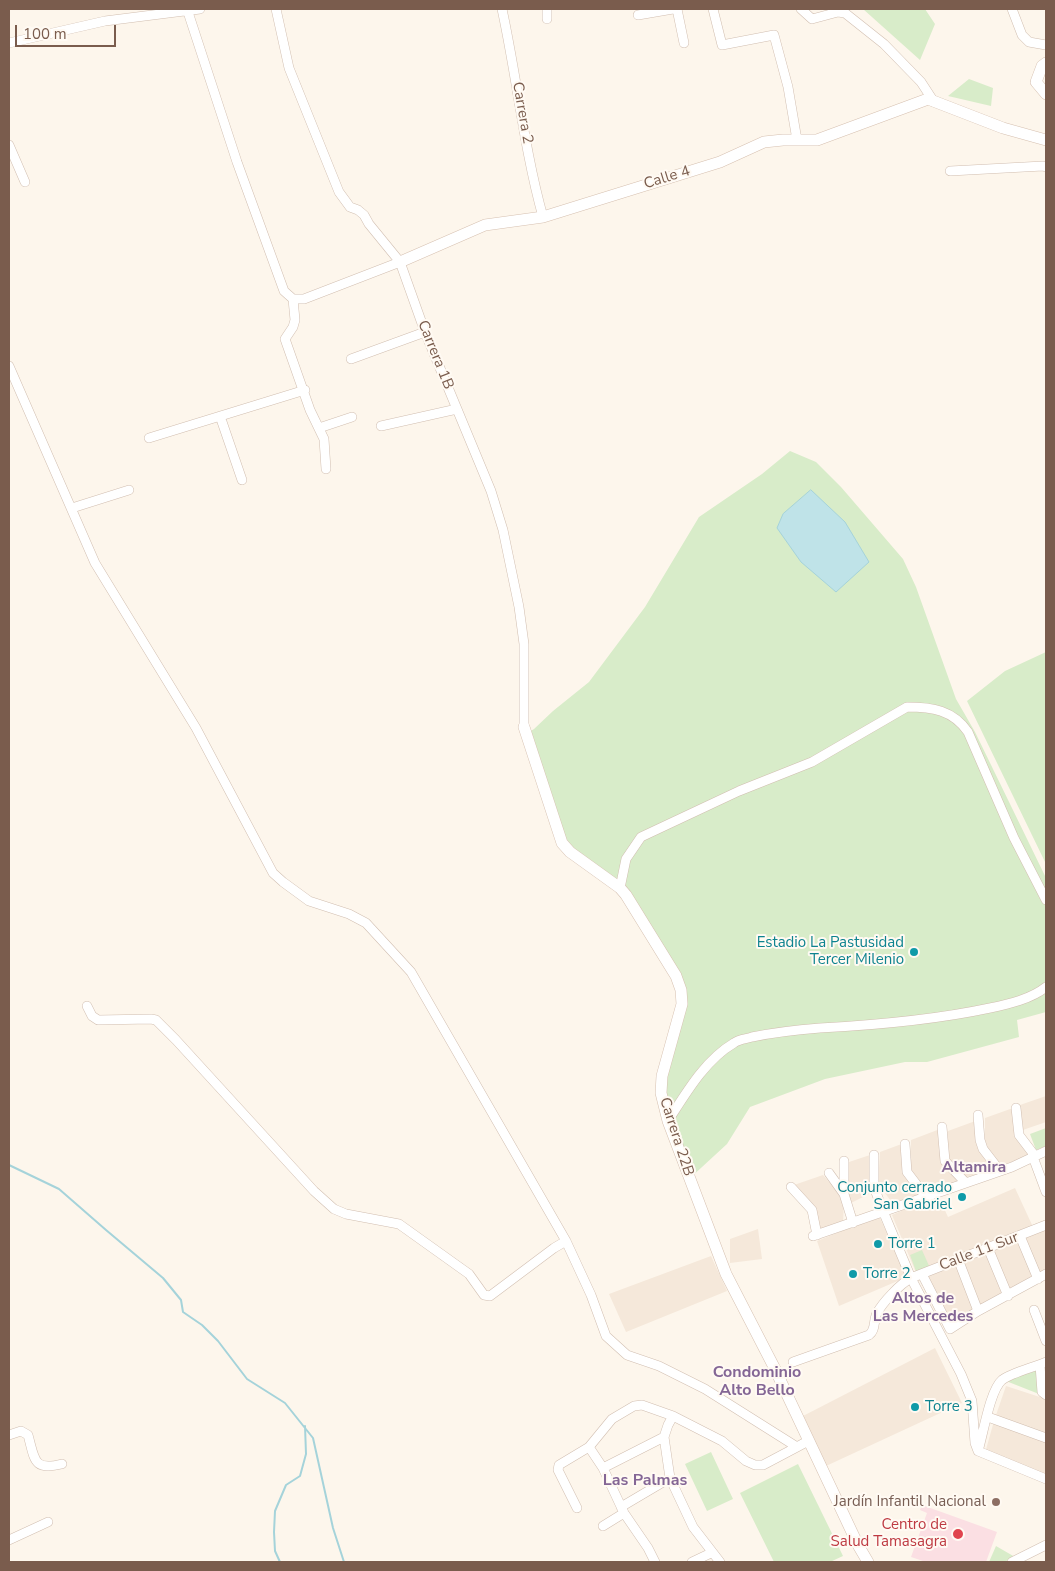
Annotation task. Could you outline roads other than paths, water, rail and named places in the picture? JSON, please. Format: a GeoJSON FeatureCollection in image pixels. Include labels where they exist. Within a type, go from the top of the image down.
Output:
{"type":"FeatureCollection","features":[{"type":"Feature","properties":{"kind":"street"},"geometry":{"type":"LineString","coordinates":[[188,9],[237,162],[284,291],[293,299],[304,299],[400,262]]}},
{"type":"Feature","properties":{"kind":"street"},"geometry":{"type":"LineString","coordinates":[[9,43],[105,21],[188,9],[200,9]]}},
{"type":"Feature","properties":{"kind":"street","name":"Carrera 1B"},"geometry":{"type":"LineString","coordinates":[[276,9],[289,68],[339,192],[350,207],[364,215],[369,224],[400,262],[425,332],[491,491],[512,566],[524,644],[524,728]]}},
{"type":"Feature","properties":{"kind":"street","name":"Carrera 2"},"geometry":{"type":"LineString","coordinates":[[502,9],[513,60],[533,180],[543,217]]}},
{"type":"Feature","properties":{"kind":"street"},"geometry":{"type":"LineString","coordinates":[[547,9],[547,19]]}},
{"type":"Feature","properties":{"kind":"street"},"geometry":{"type":"LineString","coordinates":[[638,15],[673,9]]}},
{"type":"Feature","properties":{"kind":"street"},"geometry":{"type":"LineString","coordinates":[[677,9],[684,43]]}},
{"type":"Feature","properties":{"kind":"street"},"geometry":{"type":"LineString","coordinates":[[713,9],[722,45],[774,35],[788,87],[797,140]]}},
{"type":"Feature","properties":{"kind":"street"},"geometry":{"type":"LineString","coordinates":[[800,9],[812,19],[838,12],[845,13],[884,44],[921,82],[934,102],[1003,128],[1046,140]]}},
{"type":"Feature","properties":{"kind":"street"},"geometry":{"type":"LineString","coordinates":[[1012,9],[1022,35],[1029,42],[1046,45]]}},
{"type":"Feature","properties":{"kind":"street"},"geometry":{"type":"LineString","coordinates":[[1046,63],[1042,66],[1036,82],[1046,94]]}},
{"type":"Feature","properties":{"kind":"street","name":"Calle 4"},"geometry":{"type":"LineString","coordinates":[[400,262],[485,225],[543,217],[720,162],[764,142],[817,140],[928,99],[934,102]]}},
{"type":"Feature","properties":{"kind":"street"},"geometry":{"type":"LineString","coordinates":[[9,145],[25,182]]}},
{"type":"Feature","properties":{"kind":"street"},"geometry":{"type":"LineString","coordinates":[[950,171],[1046,167]]}},
{"type":"Feature","properties":{"kind":"street"},"geometry":{"type":"LineString","coordinates":[[293,299],[295,320],[285,339],[310,410],[324,439],[326,469]]}},
{"type":"Feature","properties":{"kind":"street"},"geometry":{"type":"LineString","coordinates":[[351,359],[425,332]]}},
{"type":"Feature","properties":{"kind":"street"},"geometry":{"type":"LineString","coordinates":[[9,366],[95,564],[196,728],[273,873],[309,901],[349,914],[366,923],[412,972],[566,1241],[591,1295],[606,1336],[627,1355],[659,1366],[705,1388],[797,1447]]}},
{"type":"Feature","properties":{"kind":"street"},"geometry":{"type":"LineString","coordinates":[[149,438],[304,390]]}},
{"type":"Feature","properties":{"kind":"street"},"geometry":{"type":"LineString","coordinates":[[381,426],[457,410]]}},
{"type":"Feature","properties":{"kind":"street"},"geometry":{"type":"LineString","coordinates":[[220,416],[242,480]]}},
{"type":"Feature","properties":{"kind":"street"},"geometry":{"type":"LineString","coordinates":[[318,428],[352,417]]}},
{"type":"Feature","properties":{"kind":"street"},"geometry":{"type":"LineString","coordinates":[[72,508],[129,490]]}},
{"type":"Feature","properties":{"kind":"street"},"geometry":{"type":"LineString","coordinates":[[620,888],[626,859],[641,837],[739,790],[812,762],[907,708],[923,707],[950,714],[968,732],[1014,838],[1046,900]]}},
{"type":"Feature","properties":{"kind":"street","name":"Carrera 22B"},"geometry":{"type":"LineString","coordinates":[[524,728],[562,843],[570,852],[620,888],[676,976],[681,990],[682,1004],[662,1076],[661,1093],[668,1121],[726,1274],[775,1369],[858,1545],[868,1562]]}},
{"type":"Feature","properties":{"kind":"street"},"geometry":{"type":"LineString","coordinates":[[668,1121],[690,1087],[719,1053],[736,1041],[778,1031],[873,1025],[968,1012],[1003,1005],[1032,996],[1046,987]]}},
{"type":"Feature","properties":{"kind":"street"},"geometry":{"type":"LineString","coordinates":[[87,1006],[92,1016],[98,1020],[146,1018],[156,1020],[314,1191],[334,1209],[346,1214],[399,1224],[469,1274],[484,1295],[487,1296],[496,1292],[566,1241]]}},
{"type":"Feature","properties":{"kind":"street"},"geometry":{"type":"LineString","coordinates":[[1016,1108],[1019,1135],[1034,1156],[1046,1192]]}},
{"type":"Feature","properties":{"kind":"street"},"geometry":{"type":"LineString","coordinates":[[978,1115],[980,1140],[983,1148],[1000,1171]]}},
{"type":"Feature","properties":{"kind":"street"},"geometry":{"type":"LineString","coordinates":[[942,1127],[945,1161],[965,1182]]}},
{"type":"Feature","properties":{"kind":"street"},"geometry":{"type":"LineString","coordinates":[[905,1144],[907,1172],[926,1197]]}},
{"type":"Feature","properties":{"kind":"street"},"geometry":{"type":"LineString","coordinates":[[791,1187],[812,1210],[815,1236],[1000,1171],[1046,1151]]}},
{"type":"Feature","properties":{"kind":"street"},"geometry":{"type":"LineString","coordinates":[[874,1155],[874,1187],[883,1211],[911,1278],[961,1374],[972,1400],[975,1443],[978,1451],[1046,1478]]}},
{"type":"Feature","properties":{"kind":"street"},"geometry":{"type":"LineString","coordinates":[[844,1161],[844,1194],[853,1223]]}},
{"type":"Feature","properties":{"kind":"street"},"geometry":{"type":"LineString","coordinates":[[829,1173],[844,1194]]}},
{"type":"Feature","properties":{"kind":"street","name":"Calle 11 Sur"},"geometry":{"type":"LineString","coordinates":[[911,1278],[1046,1225]]}},
{"type":"Feature","properties":{"kind":"street"},"geometry":{"type":"LineString","coordinates":[[922,1274],[950,1329],[978,1311],[1042,1276],[1020,1236]]}},
{"type":"Feature","properties":{"kind":"street"},"geometry":{"type":"LineString","coordinates":[[988,1248],[1008,1296]]}},
{"type":"Feature","properties":{"kind":"street"},"geometry":{"type":"LineString","coordinates":[[958,1259],[978,1311]]}},
{"type":"Feature","properties":{"kind":"street"},"geometry":{"type":"LineString","coordinates":[[793,1362],[868,1336],[872,1333],[876,1315],[881,1308],[904,1282],[911,1278]]}},
{"type":"Feature","properties":{"kind":"street"},"geometry":{"type":"LineString","coordinates":[[1034,1310],[1046,1341]]}},
{"type":"Feature","properties":{"kind":"street"},"geometry":{"type":"LineString","coordinates":[[978,1451],[988,1417],[991,1398],[996,1387],[1003,1379],[1043,1363],[1042,1392],[1046,1395]]}},
{"type":"Feature","properties":{"kind":"street"},"geometry":{"type":"LineString","coordinates":[[577,1508],[558,1467],[559,1465],[589,1447],[612,1419],[634,1406],[642,1405],[673,1416],[722,1441],[755,1466],[763,1465],[808,1441]]}},
{"type":"Feature","properties":{"kind":"street"},"geometry":{"type":"LineString","coordinates":[[673,1416],[664,1437],[670,1478],[692,1527],[720,1562]]}},
{"type":"Feature","properties":{"kind":"street"},"geometry":{"type":"LineString","coordinates":[[988,1417],[1046,1438]]}},
{"type":"Feature","properties":{"kind":"street"},"geometry":{"type":"LineString","coordinates":[[9,1435],[21,1431],[28,1436],[36,1462],[42,1466],[51,1467],[62,1464]]}},
{"type":"Feature","properties":{"kind":"street"},"geometry":{"type":"LineString","coordinates":[[603,1468],[664,1437]]}},
{"type":"Feature","properties":{"kind":"street"},"geometry":{"type":"LineString","coordinates":[[589,1447],[603,1468],[622,1510],[648,1548],[655,1562]]}},
{"type":"Feature","properties":{"kind":"street"},"geometry":{"type":"LineString","coordinates":[[603,1526],[622,1510],[670,1478]]}},
{"type":"Feature","properties":{"kind":"street"},"geometry":{"type":"LineString","coordinates":[[9,1540],[48,1522]]}},
{"type":"Feature","properties":{"kind":"street"},"geometry":{"type":"LineString","coordinates":[[1012,1562],[1044,1549]]}},
{"type":"Feature","properties":{"kind":"street"},"geometry":{"type":"LineString","coordinates":[[692,1562],[712,1553]]}},
{"type":"Feature","properties":{"kind":"water"},"geometry":{"type":"Polygon","coordinates":[[[811,490],[845,522],[869,562],[836,592],[801,562],[777,528],[783,514],[811,490]]]}},
{"type":"Feature","properties":{"kind":"waterway"},"geometry":{"type":"LineString","coordinates":[[9,1165],[59,1189],[163,1278],[181,1300],[183,1312],[202,1325],[218,1341],[247,1379],[285,1403],[313,1438],[333,1528],[344,1562]]}},
{"type":"Feature","properties":{"kind":"waterway"},"geometry":{"type":"LineString","coordinates":[[280,1562],[275,1551],[275,1511],[286,1485],[300,1476],[306,1454],[305,1426]]}},
{"type":"Feature","properties":{"kind":"place","name":"Estadio La Pastusidad Tercer Milenio"},"geometry":{"type":"Point","coordinates":[914,952]}},
{"type":"Feature","properties":{"kind":"place","name":"Conjunto cerrado San Gabriel"},"geometry":{"type":"Point","coordinates":[962,1197]}},
{"type":"Feature","properties":{"kind":"place","name":"Torre 1"},"geometry":{"type":"Point","coordinates":[878,1244]}},
{"type":"Feature","properties":{"kind":"place","name":"Torre 2"},"geometry":{"type":"Point","coordinates":[853,1274]}},
{"type":"Feature","properties":{"kind":"place","name":"Torre 3"},"geometry":{"type":"Point","coordinates":[915,1407]}},
{"type":"Feature","properties":{"kind":"place","name":"Jardín Infantil Nacional"},"geometry":{"type":"Point","coordinates":[996,1502]}},
{"type":"Feature","properties":{"kind":"place","name":"Centro de Salud Tamasagra"},"geometry":{"type":"Point","coordinates":[958,1534]}},
{"type":"Feature","properties":{"kind":"district","name":"Altamira"},"geometry":{"type":"Point","coordinates":[974,1168]}},
{"type":"Feature","properties":{"kind":"district","name":"Altos de Las Mercedes"},"geometry":{"type":"Point","coordinates":[923,1308]}},
{"type":"Feature","properties":{"kind":"district","name":"Condominio Alto Bello"},"geometry":{"type":"Point","coordinates":[757,1382]}},
{"type":"Feature","properties":{"kind":"district","name":"Las Palmas"},"geometry":{"type":"Point","coordinates":[645,1481]}}]}
